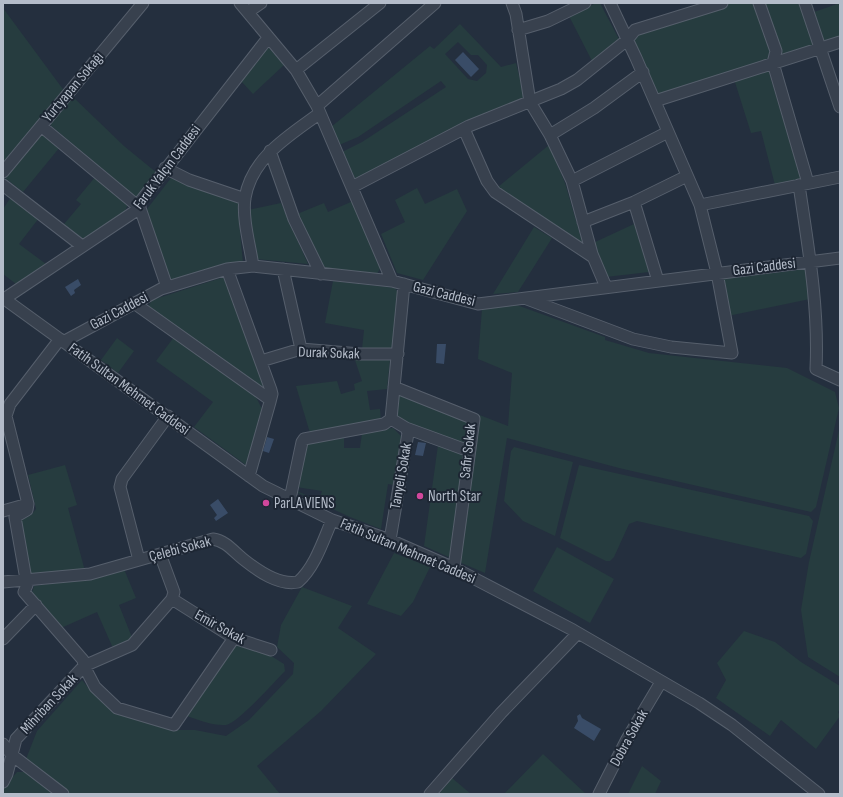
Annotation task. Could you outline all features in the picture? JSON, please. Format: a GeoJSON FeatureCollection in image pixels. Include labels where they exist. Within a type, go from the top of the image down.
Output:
{"type":"FeatureCollection","features":[{"type":"Feature","properties":{"kind":"street","name":"Yurtyapan Sokağı"},"geometry":{"type":"LineString","coordinates":[[3,172],[143,3]]}},
{"type":"Feature","properties":{"kind":"street"},"geometry":{"type":"LineString","coordinates":[[240,3],[296,70],[318,110],[392,281]]}},
{"type":"Feature","properties":{"kind":"street"},"geometry":{"type":"LineString","coordinates":[[248,12],[261,3]]}},
{"type":"Feature","properties":{"kind":"street"},"geometry":{"type":"LineString","coordinates":[[296,70],[380,3]]}},
{"type":"Feature","properties":{"kind":"street"},"geometry":{"type":"LineString","coordinates":[[253,266],[245,199],[254,170],[270,151],[318,110],[435,3]]}},
{"type":"Feature","properties":{"kind":"street"},"geometry":{"type":"LineString","coordinates":[[512,3],[516,14],[530,102],[550,136],[572,181],[593,257],[606,287]]}},
{"type":"Feature","properties":{"kind":"street"},"geometry":{"type":"LineString","coordinates":[[518,30],[548,21],[585,3]]}},
{"type":"Feature","properties":{"kind":"street"},"geometry":{"type":"LineString","coordinates":[[525,298],[633,339],[671,347],[732,353],[717,272],[700,205],[643,72],[610,3]]}},
{"type":"Feature","properties":{"kind":"street"},"geometry":{"type":"LineString","coordinates":[[352,187],[464,129],[561,89],[577,80],[627,40],[635,30],[722,3]]}},
{"type":"Feature","properties":{"kind":"street"},"geometry":{"type":"LineString","coordinates":[[759,3],[776,51],[773,63],[804,184],[817,323],[816,369],[840,380]]}},
{"type":"Feature","properties":{"kind":"street"},"geometry":{"type":"LineString","coordinates":[[806,3],[840,107]]}},
{"type":"Feature","properties":{"kind":"street","name":"Faruk Yalçın Caddesi"},"geometry":{"type":"LineString","coordinates":[[4,299],[140,208],[140,202],[268,38]]}},
{"type":"Feature","properties":{"kind":"street"},"geometry":{"type":"LineString","coordinates":[[655,101],[840,42]]}},
{"type":"Feature","properties":{"kind":"street"},"geometry":{"type":"LineString","coordinates":[[550,136],[594,108],[643,72]]}},
{"type":"Feature","properties":{"kind":"street"},"geometry":{"type":"LineString","coordinates":[[41,126],[140,208],[166,287]]}},
{"type":"Feature","properties":{"kind":"street"},"geometry":{"type":"LineString","coordinates":[[464,129],[487,181],[495,192],[593,257]]}},
{"type":"Feature","properties":{"kind":"street"},"geometry":{"type":"LineString","coordinates":[[572,181],[668,132]]}},
{"type":"Feature","properties":{"kind":"street"},"geometry":{"type":"LineString","coordinates":[[270,151],[294,219],[321,274]]}},
{"type":"Feature","properties":{"kind":"street"},"geometry":{"type":"LineString","coordinates":[[166,168],[188,180],[245,199]]}},
{"type":"Feature","properties":{"kind":"street"},"geometry":{"type":"LineString","coordinates":[[583,222],[634,202],[687,176]]}},
{"type":"Feature","properties":{"kind":"street"},"geometry":{"type":"LineString","coordinates":[[700,205],[840,177]]}},
{"type":"Feature","properties":{"kind":"street"},"geometry":{"type":"LineString","coordinates":[[3,185],[82,246]]}},
{"type":"Feature","properties":{"kind":"street"},"geometry":{"type":"LineString","coordinates":[[634,202],[658,281]]}},
{"type":"Feature","properties":{"kind":"street","name":"Gazi Caddesi"},"geometry":{"type":"LineString","coordinates":[[61,340],[166,287],[227,269],[253,266],[392,281],[478,304],[717,272],[840,258]]}},
{"type":"Feature","properties":{"kind":"street"},"geometry":{"type":"LineString","coordinates":[[227,269],[272,394],[249,476]]}},
{"type":"Feature","properties":{"kind":"street"},"geometry":{"type":"LineString","coordinates":[[283,269],[300,349]]}},
{"type":"Feature","properties":{"kind":"street"},"geometry":{"type":"LineString","coordinates":[[290,499],[302,442],[304,439],[384,424],[392,419],[404,284]]}},
{"type":"Feature","properties":{"kind":"street","name":"Fatih Sultan Mehmet Caddesi"},"geometry":{"type":"LineString","coordinates":[[4,299],[263,486],[332,520],[390,540],[454,568],[578,633],[660,682],[699,703],[732,725],[819,794]]}},
{"type":"Feature","properties":{"kind":"street"},"geometry":{"type":"LineString","coordinates":[[134,303],[269,399],[270,402]]}},
{"type":"Feature","properties":{"kind":"street"},"geometry":{"type":"LineString","coordinates":[[3,510],[28,504],[6,416],[10,404],[61,340]]}},
{"type":"Feature","properties":{"kind":"street","name":"Durak Sokak"},"geometry":{"type":"LineString","coordinates":[[261,361],[300,349],[398,354]]}},
{"type":"Feature","properties":{"kind":"street","name":"Safir Sokak"},"geometry":{"type":"LineString","coordinates":[[394,387],[474,418],[454,568]]}},
{"type":"Feature","properties":{"kind":"street"},"geometry":{"type":"LineString","coordinates":[[139,560],[120,486],[122,479],[168,416]]}},
{"type":"Feature","properties":{"kind":"street","name":"Tanyeli Sokak"},"geometry":{"type":"LineString","coordinates":[[390,540],[408,433],[406,428],[392,419]]}},
{"type":"Feature","properties":{"kind":"street"},"geometry":{"type":"LineString","coordinates":[[406,428],[469,451]]}},
{"type":"Feature","properties":{"kind":"street","name":"Mihriban Sokak"},"geometry":{"type":"LineString","coordinates":[[3,782],[16,738],[84,666],[83,660],[24,592],[27,586],[15,517],[26,510],[28,504]]}},
{"type":"Feature","properties":{"kind":"street","name":"Çelebi Sokak"},"geometry":{"type":"LineString","coordinates":[[3,582],[90,574],[213,538],[220,540],[243,559],[271,577],[284,583],[298,582],[304,577],[314,560],[332,520]]}},
{"type":"Feature","properties":{"kind":"street"},"geometry":{"type":"LineString","coordinates":[[160,554],[174,592],[172,599],[132,645],[84,666],[95,687],[117,708],[174,725],[234,638]]}},
{"type":"Feature","properties":{"kind":"street","name":"Emir Sokak"},"geometry":{"type":"LineString","coordinates":[[172,599],[234,638],[271,650]]}},
{"type":"Feature","properties":{"kind":"street"},"geometry":{"type":"LineString","coordinates":[[3,639],[36,605]]}},
{"type":"Feature","properties":{"kind":"street"},"geometry":{"type":"LineString","coordinates":[[430,794],[501,713],[578,633]]}},
{"type":"Feature","properties":{"kind":"street","name":"Dobra Sokak"},"geometry":{"type":"LineString","coordinates":[[599,794],[627,739],[660,682]]}},
{"type":"Feature","properties":{"kind":"street"},"geometry":{"type":"LineString","coordinates":[[3,744],[12,755],[64,794]]}},
{"type":"Feature","properties":{"kind":"green space"},"geometry":{"type":"Polygon","coordinates":[[[596,3],[600,3],[620,41],[592,61],[569,16],[596,3]]]}},
{"type":"Feature","properties":{"kind":"green space"},"geometry":{"type":"Polygon","coordinates":[[[731,3],[757,3],[772,49],[769,59],[657,95],[633,40],[640,32],[731,3]]]}},
{"type":"Feature","properties":{"kind":"green space"},"geometry":{"type":"Polygon","coordinates":[[[765,3],[801,3],[815,44],[783,55],[765,3]]]}},
{"type":"Feature","properties":{"kind":"green space"},"geometry":{"type":"Polygon","coordinates":[[[840,3],[840,38],[825,43],[814,12],[840,3]]]}},
{"type":"Feature","properties":{"kind":"green space"},"geometry":{"type":"Polygon","coordinates":[[[3,8],[65,92],[3,166],[3,8]]]}},
{"type":"Feature","properties":{"kind":"green space"},"geometry":{"type":"Polygon","coordinates":[[[460,24],[501,67],[516,63],[525,99],[356,180],[342,152],[362,142],[446,87],[441,81],[358,137],[339,145],[331,127],[430,46],[434,49],[460,24]],[[458,42],[445,54],[468,79],[477,81],[486,73],[487,65],[478,55],[471,55],[458,42]]]}},
{"type":"Feature","properties":{"kind":"green space"},"geometry":{"type":"Polygon","coordinates":[[[268,47],[284,65],[253,94],[241,81],[268,47]]]}},
{"type":"Feature","properties":{"kind":"green space"},"geometry":{"type":"Polygon","coordinates":[[[768,69],[801,179],[775,185],[761,131],[751,133],[734,79],[768,69]]]}},
{"type":"Feature","properties":{"kind":"green space"},"geometry":{"type":"Polygon","coordinates":[[[72,96],[124,146],[157,173],[137,198],[49,124],[72,96]]]}},
{"type":"Feature","properties":{"kind":"green space"},"geometry":{"type":"Polygon","coordinates":[[[42,132],[60,147],[23,192],[4,177],[42,132]]]}},
{"type":"Feature","properties":{"kind":"green space"},"geometry":{"type":"Polygon","coordinates":[[[549,145],[565,183],[584,248],[506,195],[498,187],[549,145]]]}},
{"type":"Feature","properties":{"kind":"green space"},"geometry":{"type":"Polygon","coordinates":[[[96,176],[128,203],[123,214],[104,229],[85,241],[64,224],[81,204],[76,200],[96,176]]]}},
{"type":"Feature","properties":{"kind":"green space"},"geometry":{"type":"Polygon","coordinates":[[[171,178],[239,200],[239,221],[243,263],[170,281],[147,209],[171,178]]]}},
{"type":"Feature","properties":{"kind":"green space"},"geometry":{"type":"Polygon","coordinates":[[[417,188],[425,204],[457,189],[467,211],[423,280],[397,273],[381,234],[405,222],[395,200],[417,188]]]}},
{"type":"Feature","properties":{"kind":"green space"},"geometry":{"type":"Polygon","coordinates":[[[11,197],[39,218],[19,244],[46,264],[16,284],[3,274],[3,209],[11,197]]]}},
{"type":"Feature","properties":{"kind":"green space"},"geometry":{"type":"Polygon","coordinates":[[[353,201],[382,265],[377,274],[328,269],[321,265],[297,214],[324,203],[328,212],[353,201]]]}},
{"type":"Feature","properties":{"kind":"green space"},"geometry":{"type":"Polygon","coordinates":[[[281,203],[308,264],[256,259],[248,210],[281,203]]]}},
{"type":"Feature","properties":{"kind":"green space"},"geometry":{"type":"Polygon","coordinates":[[[634,224],[649,272],[606,277],[593,243],[634,224]]]}},
{"type":"Feature","properties":{"kind":"green space"},"geometry":{"type":"Polygon","coordinates":[[[534,227],[552,238],[518,292],[493,294],[534,227]]]}},
{"type":"Feature","properties":{"kind":"green space"},"geometry":{"type":"Polygon","coordinates":[[[806,269],[810,299],[728,316],[721,279],[806,269]]]}},
{"type":"Feature","properties":{"kind":"green space"},"geometry":{"type":"Polygon","coordinates":[[[224,277],[265,389],[263,391],[148,307],[152,300],[224,277]]]}},
{"type":"Feature","properties":{"kind":"green space"},"geometry":{"type":"Polygon","coordinates":[[[333,281],[395,288],[398,293],[392,351],[362,349],[364,330],[325,323],[333,281]]]}},
{"type":"Feature","properties":{"kind":"green space"},"geometry":{"type":"Polygon","coordinates":[[[514,304],[605,337],[605,340],[649,353],[787,368],[835,392],[839,408],[816,507],[811,512],[619,468],[507,438],[485,573],[459,562],[477,414],[508,426],[512,373],[478,359],[482,309],[514,304]]]}},
{"type":"Feature","properties":{"kind":"green space"},"geometry":{"type":"Polygon","coordinates":[[[174,337],[255,395],[263,411],[248,464],[246,465],[194,427],[213,402],[156,361],[174,337]]]}},
{"type":"Feature","properties":{"kind":"green space"},"geometry":{"type":"Polygon","coordinates":[[[117,338],[134,351],[118,373],[101,360],[117,338]]]}},
{"type":"Feature","properties":{"kind":"green space"},"geometry":{"type":"Polygon","coordinates":[[[354,357],[390,360],[387,389],[367,391],[370,410],[380,409],[381,421],[310,433],[296,386],[337,381],[341,394],[355,390],[354,384],[362,381],[354,357]]]}},
{"type":"Feature","properties":{"kind":"green space"},"geometry":{"type":"Polygon","coordinates":[[[397,392],[469,421],[465,447],[394,418],[397,392]]]}},
{"type":"Feature","properties":{"kind":"green space"},"geometry":{"type":"Polygon","coordinates":[[[840,426],[840,677],[808,657],[801,610],[809,562],[840,426]]]}},
{"type":"Feature","properties":{"kind":"green space"},"geometry":{"type":"Polygon","coordinates":[[[393,428],[401,436],[394,485],[388,484],[381,529],[350,517],[296,492],[297,491],[319,501],[322,491],[296,487],[303,443],[363,430],[393,428]],[[362,433],[344,436],[344,448],[360,448],[362,433]]]}},
{"type":"Feature","properties":{"kind":"green space"},"geometry":{"type":"Polygon","coordinates":[[[438,445],[465,455],[451,558],[424,546],[438,445]]]}},
{"type":"Feature","properties":{"kind":"green space"},"geometry":{"type":"Polygon","coordinates":[[[514,447],[573,462],[555,536],[523,521],[504,501],[511,451],[514,447]]]}},
{"type":"Feature","properties":{"kind":"green space"},"geometry":{"type":"Polygon","coordinates":[[[65,465],[77,505],[68,508],[85,571],[31,575],[20,521],[31,515],[36,509],[28,475],[65,465]]]}},
{"type":"Feature","properties":{"kind":"green space"},"geometry":{"type":"Polygon","coordinates":[[[579,465],[809,516],[813,521],[806,554],[801,558],[637,521],[629,524],[614,557],[610,561],[606,561],[560,538],[579,465]]]}},
{"type":"Feature","properties":{"kind":"green space"},"geometry":{"type":"Polygon","coordinates":[[[557,547],[614,579],[590,623],[533,591],[557,547]]]}},
{"type":"Feature","properties":{"kind":"green space"},"geometry":{"type":"Polygon","coordinates":[[[394,553],[430,567],[413,602],[401,616],[367,604],[394,553]]]}},
{"type":"Feature","properties":{"kind":"green space"},"geometry":{"type":"Polygon","coordinates":[[[124,569],[136,598],[119,605],[133,640],[116,648],[112,646],[97,612],[61,628],[32,593],[34,586],[90,578],[124,569]]]}},
{"type":"Feature","properties":{"kind":"green space"},"geometry":{"type":"Polygon","coordinates":[[[302,587],[352,606],[338,628],[376,654],[321,711],[257,766],[280,794],[71,794],[26,759],[37,731],[82,680],[90,690],[116,712],[170,730],[195,730],[226,736],[249,720],[293,674],[294,663],[277,647],[281,625],[302,587]]]}},
{"type":"Feature","properties":{"kind":"green space"},"geometry":{"type":"Polygon","coordinates":[[[744,631],[775,642],[801,662],[840,686],[840,709],[838,712],[840,716],[816,749],[781,720],[770,736],[716,698],[726,680],[717,663],[744,631]]]}},
{"type":"Feature","properties":{"kind":"green space"},"geometry":{"type":"Polygon","coordinates":[[[238,642],[268,654],[284,664],[285,671],[247,710],[232,723],[226,725],[216,725],[187,716],[238,642]]]}},
{"type":"Feature","properties":{"kind":"green space"},"geometry":{"type":"Polygon","coordinates":[[[543,754],[586,794],[504,794],[543,754]]]}},
{"type":"Feature","properties":{"kind":"green space"},"geometry":{"type":"Polygon","coordinates":[[[642,766],[661,781],[655,794],[628,794],[642,766]]]}},
{"type":"Feature","properties":{"kind":"green space"},"geometry":{"type":"Polygon","coordinates":[[[17,772],[30,772],[57,794],[3,794],[3,789],[17,772]]]}},
{"type":"Feature","properties":{"kind":"green space"},"geometry":{"type":"Polygon","coordinates":[[[452,778],[471,794],[439,794],[452,778]]]}},
{"type":"Feature","properties":{"kind":"water"},"geometry":{"type":"Polygon","coordinates":[[[463,52],[479,69],[471,77],[455,60],[463,52]]]}},
{"type":"Feature","properties":{"kind":"water"},"geometry":{"type":"Polygon","coordinates":[[[78,279],[81,285],[74,290],[75,293],[71,296],[65,287],[78,279]]]}},
{"type":"Feature","properties":{"kind":"water"},"geometry":{"type":"Polygon","coordinates":[[[437,344],[446,344],[444,364],[436,363],[437,344]]]}},
{"type":"Feature","properties":{"kind":"water"},"geometry":{"type":"Polygon","coordinates":[[[267,437],[274,439],[269,453],[263,451],[267,437]]]}},
{"type":"Feature","properties":{"kind":"water"},"geometry":{"type":"Polygon","coordinates":[[[418,442],[426,443],[423,456],[415,455],[418,442]]]}},
{"type":"Feature","properties":{"kind":"water"},"geometry":{"type":"Polygon","coordinates":[[[218,499],[228,513],[216,521],[214,518],[217,515],[210,505],[218,499]]]}},
{"type":"Feature","properties":{"kind":"water"},"geometry":{"type":"Polygon","coordinates":[[[580,714],[582,718],[601,729],[594,741],[574,728],[578,721],[577,716],[580,714]]]}},
{"type":"Feature","properties":{"kind":"place","name":"North Star"},"geometry":{"type":"Point","coordinates":[420,496]}},
{"type":"Feature","properties":{"kind":"place","name":"ParLA VIENS"},"geometry":{"type":"Point","coordinates":[266,503]}}]}
